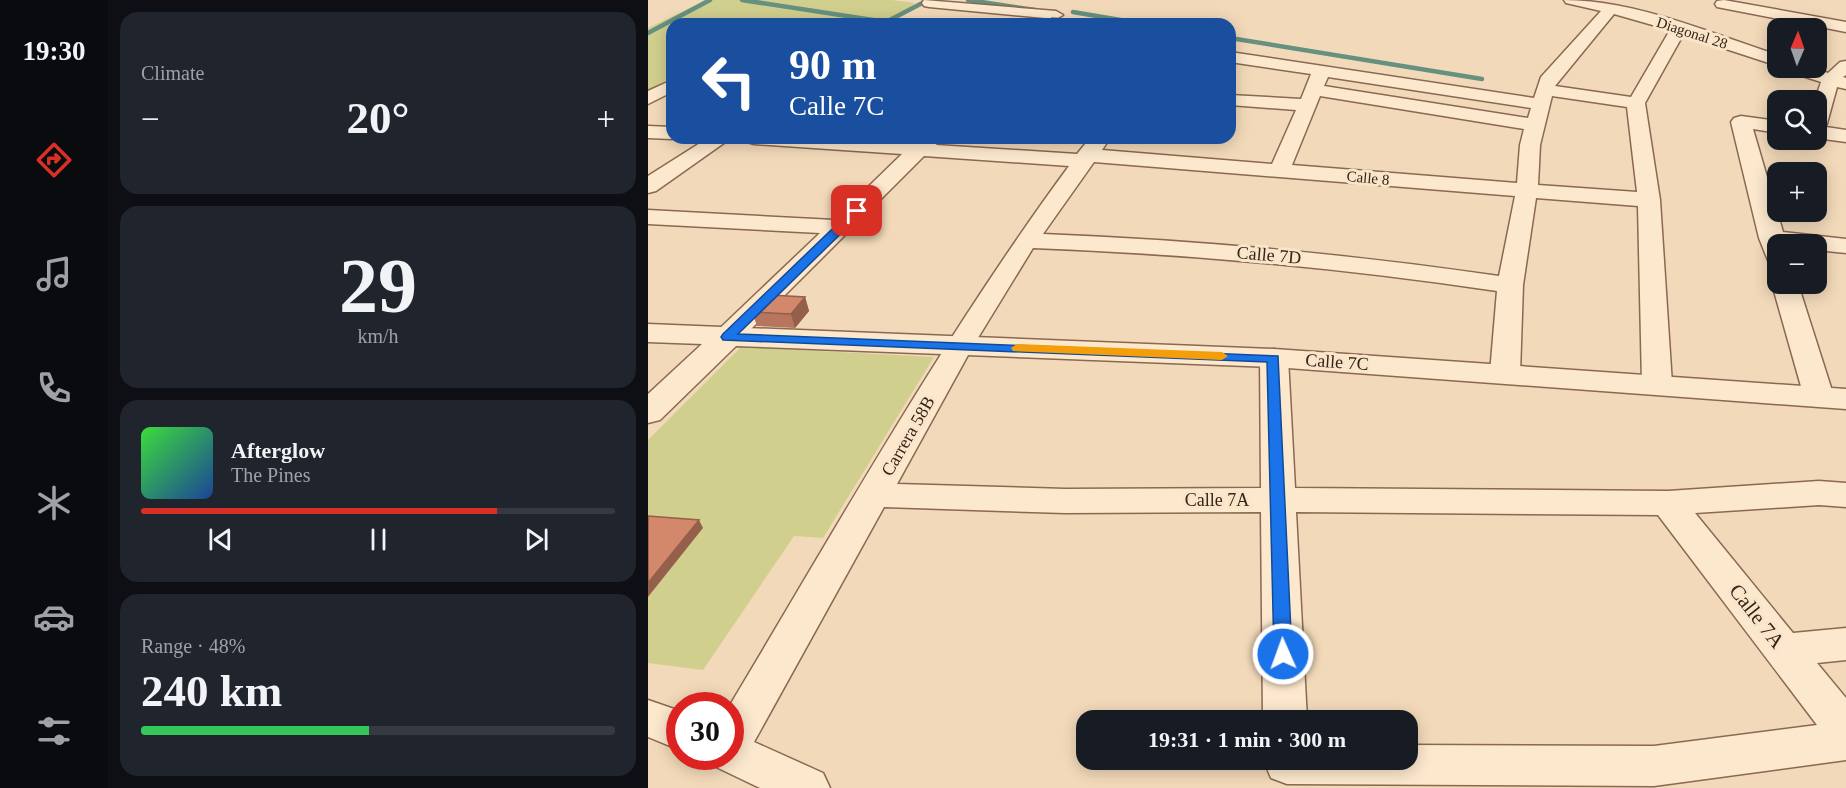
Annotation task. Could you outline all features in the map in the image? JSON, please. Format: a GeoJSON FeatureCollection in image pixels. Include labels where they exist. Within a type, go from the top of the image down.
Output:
{"type":"FeatureCollection","features":[{"type":"Feature","properties":{"kind":"street","name":"Diagonal 28"},"geometry":{"type":"LineString","coordinates":[[1571,0],[1632,13],[1767,58]]}},
{"type":"Feature","properties":{"kind":"street"},"geometry":{"type":"LineString","coordinates":[[1632,13],[1648,0]]}},
{"type":"Feature","properties":{"kind":"street"},"geometry":{"type":"LineString","coordinates":[[929,3],[1056,15]]}},
{"type":"Feature","properties":{"kind":"street"},"geometry":{"type":"LineString","coordinates":[[1799,18],[1816,6]]}},
{"type":"Feature","properties":{"kind":"street"},"geometry":{"type":"LineString","coordinates":[[1505,373],[1510,285],[1527,192],[1530,145],[1546,81],[1611,8]]}},
{"type":"Feature","properties":{"kind":"street"},"geometry":{"type":"LineString","coordinates":[[1657,384],[1648,200],[1636,103],[1682,29],[1717,8],[1791,18]]}},
{"type":"Feature","properties":{"kind":"street"},"geometry":{"type":"LineString","coordinates":[[1827,24],[1846,27]]}},
{"type":"Feature","properties":{"kind":"street"},"geometry":{"type":"LineString","coordinates":[[1746,51],[1762,41]]}},
{"type":"Feature","properties":{"kind":"street"},"geometry":{"type":"LineString","coordinates":[[1236,58],[1323,69],[1540,106]]}},
{"type":"Feature","properties":{"kind":"street"},"geometry":{"type":"LineString","coordinates":[[1827,106],[1846,66]]}},
{"type":"Feature","properties":{"kind":"street"},"geometry":{"type":"LineString","coordinates":[[1280,170],[1323,69]]}},
{"type":"Feature","properties":{"kind":"street"},"geometry":{"type":"LineString","coordinates":[[648,99],[666,88]]}},
{"type":"Feature","properties":{"kind":"street"},"geometry":{"type":"LineString","coordinates":[[1236,100],[1311,97],[1540,106],[1636,103]]}},
{"type":"Feature","properties":{"kind":"street"},"geometry":{"type":"LineString","coordinates":[[1767,126],[1741,122],[1770,234]]}},
{"type":"Feature","properties":{"kind":"street"},"geometry":{"type":"LineString","coordinates":[[648,132],[666,133]]}},
{"type":"Feature","properties":{"kind":"street"},"geometry":{"type":"LineString","coordinates":[[1827,132],[1846,136]]}},
{"type":"Feature","properties":{"kind":"street"},"geometry":{"type":"LineString","coordinates":[[648,186],[712,144]]}},
{"type":"Feature","properties":{"kind":"street"},"geometry":{"type":"LineString","coordinates":[[648,413],[925,144]]}},
{"type":"Feature","properties":{"kind":"street","name":"Calle 8"},"geometry":{"type":"LineString","coordinates":[[947,144],[1091,151],[1527,192],[1648,200]]}},
{"type":"Feature","properties":{"kind":"street","name":"Carrera 58B"},"geometry":{"type":"LineString","coordinates":[[744,720],[959,346],[1026,241],[1091,151]]}},
{"type":"Feature","properties":{"kind":"street"},"geometry":{"type":"LineString","coordinates":[[648,217],[841,227]]}},
{"type":"Feature","properties":{"kind":"street","name":"Calle 7D"},"geometry":{"type":"LineString","coordinates":[[1026,241],[1144,245],[1263,254],[1384,267],[1510,285]]}},
{"type":"Feature","properties":{"kind":"street"},"geometry":{"type":"LineString","coordinates":[[1827,247],[1846,246]]}},
{"type":"Feature","properties":{"kind":"street"},"geometry":{"type":"LineString","coordinates":[[1789,294],[1832,398]]}},
{"type":"Feature","properties":{"kind":"street","name":"Calle 7C"},"geometry":{"type":"LineString","coordinates":[[648,333],[1274,358],[1832,398]]}},
{"type":"Feature","properties":{"kind":"street"},"geometry":{"type":"LineString","coordinates":[[1274,358],[1285,710]]}},
{"type":"Feature","properties":{"kind":"street","name":"Calle 7A"},"geometry":{"type":"LineString","coordinates":[[874,495],[1065,501],[1668,503],[1818,493],[1846,495]]}},
{"type":"Feature","properties":{"kind":"street","name":"Calle 7A"},"geometry":{"type":"LineString","coordinates":[[1668,503],[1846,729]]}},
{"type":"Feature","properties":{"kind":"street"},"geometry":{"type":"LineString","coordinates":[[1784,650],[1846,644]]}},
{"type":"Feature","properties":{"kind":"street"},"geometry":{"type":"LineString","coordinates":[[648,718],[666,725]]}},
{"type":"Feature","properties":{"kind":"street"},"geometry":{"type":"LineString","coordinates":[[1287,770],[1660,777],[1846,741]]}},
{"type":"Feature","properties":{"kind":"street"},"geometry":{"type":"LineString","coordinates":[[744,761],[783,783]]}},
{"type":"Feature","properties":{"kind":"shaded area"},"geometry":{"type":"Polygon","coordinates":[[[707,0],[892,0],[915,3],[896,18],[669,18],[707,0]]]}},
{"type":"Feature","properties":{"kind":"shaded area"},"geometry":{"type":"Polygon","coordinates":[[[666,19],[666,80],[648,91],[648,28],[666,19]]]}},
{"type":"Feature","properties":{"kind":"shaded area"},"geometry":{"type":"Polygon","coordinates":[[[741,347],[934,357],[823,538],[794,536],[703,670],[648,663],[648,597],[702,529],[648,524],[648,440],[741,347]]]}},
{"type":"Feature","properties":{"kind":"building"},"geometry":{"type":"Polygon","coordinates":[[[770,295],[805,297],[791,314],[752,312],[770,295]]]}},
{"type":"Feature","properties":{"kind":"building"},"geometry":{"type":"Polygon","coordinates":[[[648,516],[699,520],[648,583],[648,516]]]}},
{"type":"Feature","properties":{"kind":"waterway"},"geometry":{"type":"LineString","coordinates":[[676,18],[710,0]]}},
{"type":"Feature","properties":{"kind":"waterway"},"geometry":{"type":"LineString","coordinates":[[742,0],[860,18]]}},
{"type":"Feature","properties":{"kind":"waterway"},"geometry":{"type":"LineString","coordinates":[[894,18],[928,0]]}},
{"type":"Feature","properties":{"kind":"waterway"},"geometry":{"type":"LineString","coordinates":[[968,0],[1035,10]]}},
{"type":"Feature","properties":{"kind":"waterway"},"geometry":{"type":"LineString","coordinates":[[1073,12],[1108,18]]}},
{"type":"Feature","properties":{"kind":"waterway"},"geometry":{"type":"LineString","coordinates":[[648,33],[666,23]]}},
{"type":"Feature","properties":{"kind":"waterway"},"geometry":{"type":"LineString","coordinates":[[1236,39],[1482,79]]}},
{"type":"Feature","properties":{"kind":"slow traffic"},"geometry":{"type":"LineString","coordinates":[[1017,348],[1222,356]]}},
{"type":"Feature","properties":{"kind":"route"},"geometry":{"type":"LineString","coordinates":[[857,211],[727,337],[1274,358],[1283,654]]}}]}
